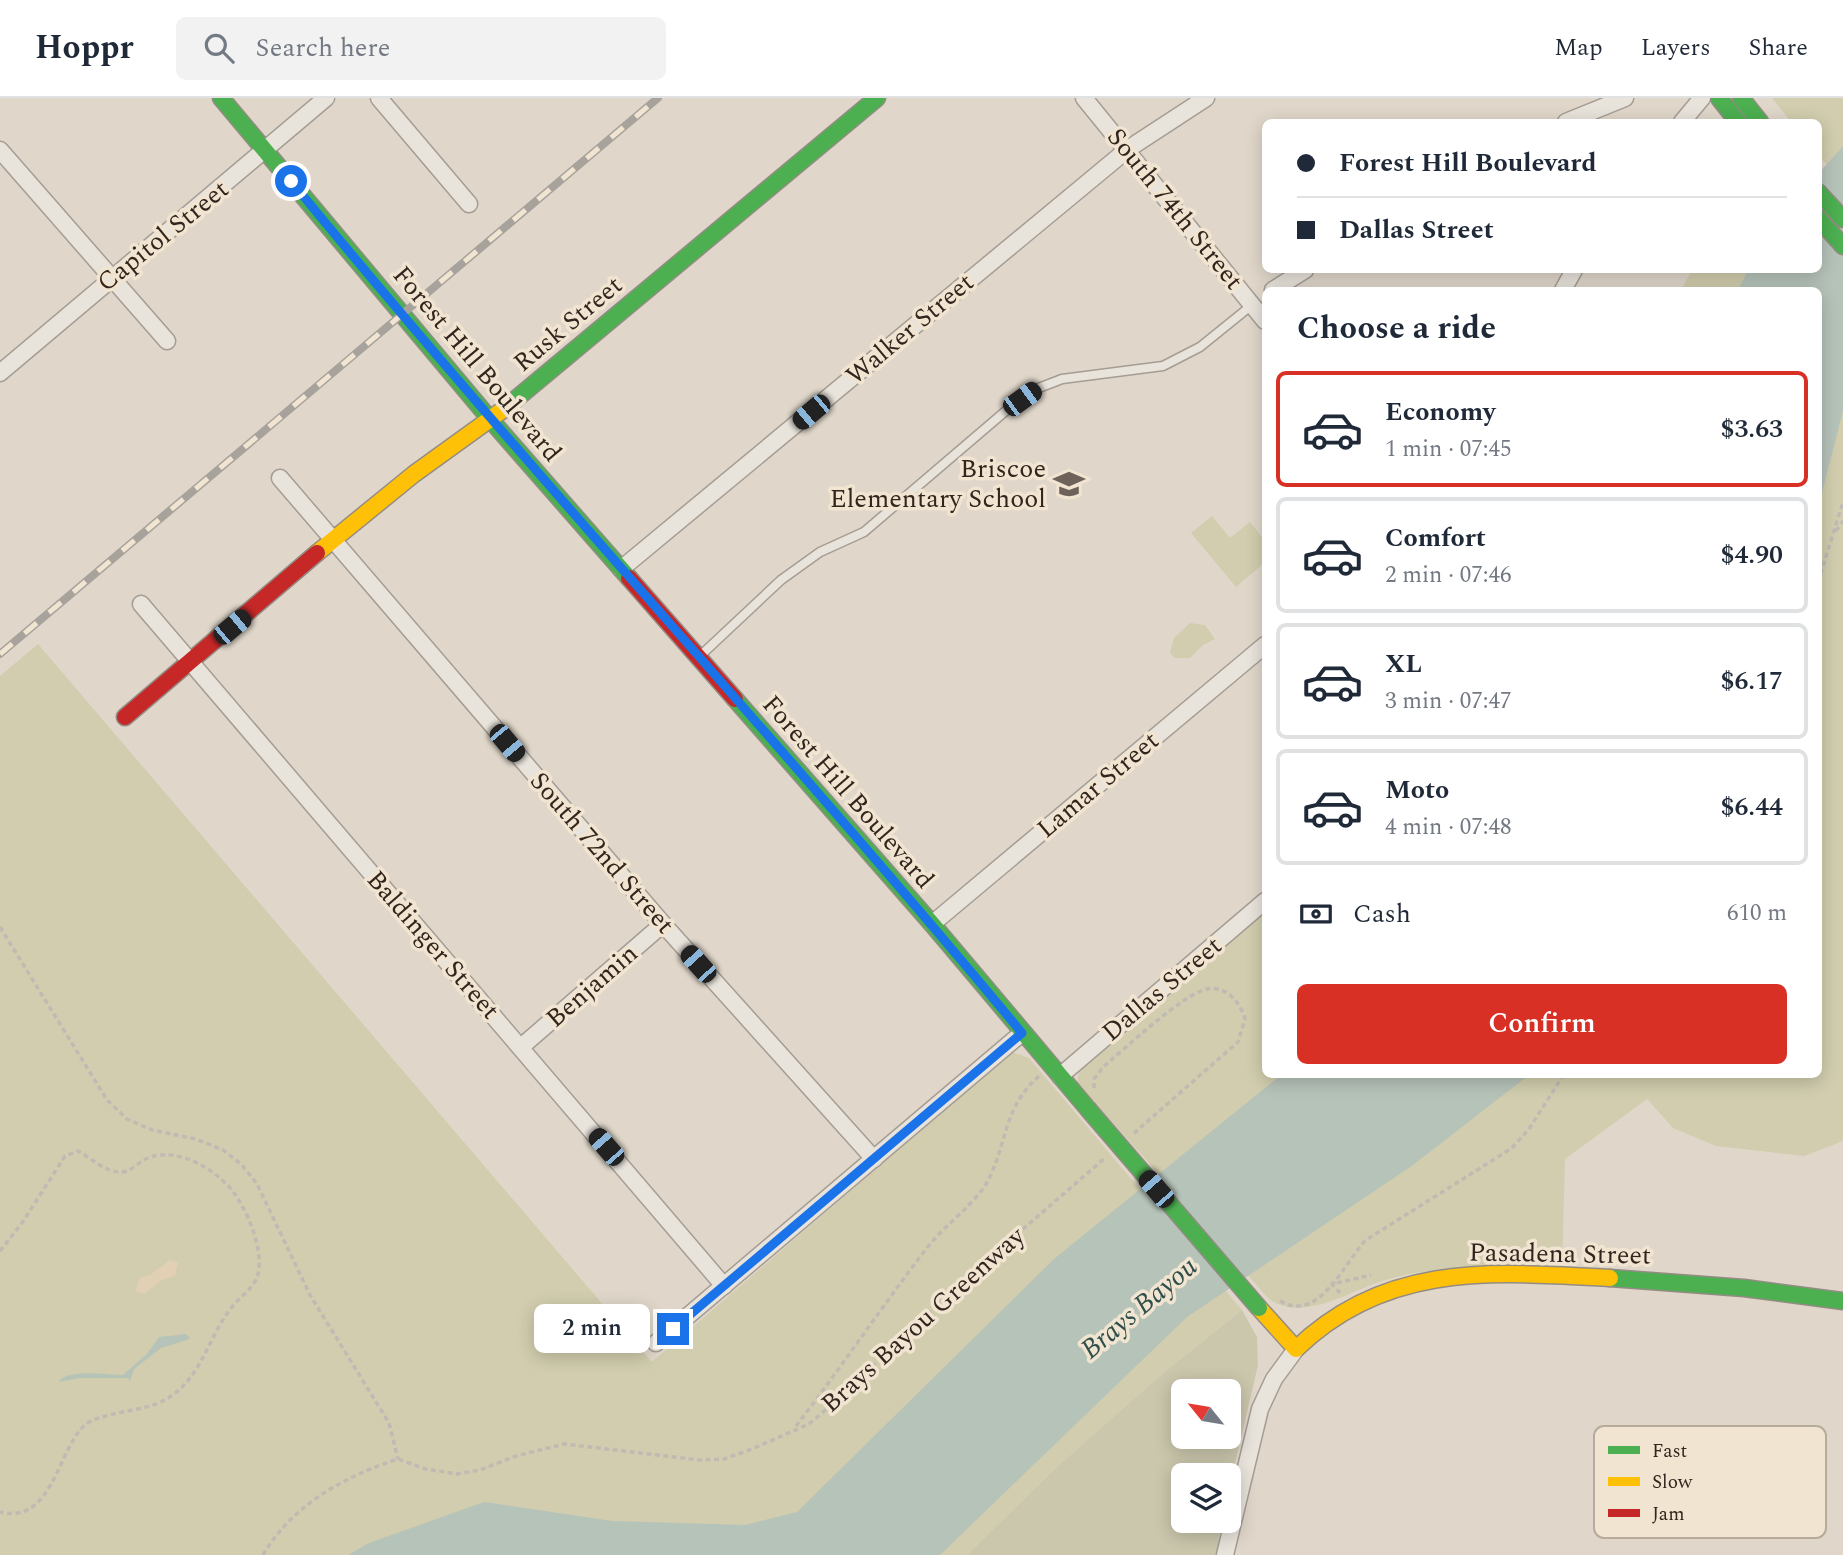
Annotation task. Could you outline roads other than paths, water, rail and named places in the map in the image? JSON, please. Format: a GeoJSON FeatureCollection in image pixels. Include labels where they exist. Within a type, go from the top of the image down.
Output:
{"type":"FeatureCollection","features":[{"type":"Feature","properties":{"kind":"street","name":"Forest Hill Boulevard"},"geometry":{"type":"LineString","coordinates":[[221,98],[489,418],[932,924],[1022,1033],[1055,1071],[1094,1104],[1259,1308],[1296,1349]]}},
{"type":"Feature","properties":{"kind":"street","name":"Capitol Street"},"geometry":{"type":"LineString","coordinates":[[0,373],[267,151],[311,107],[326,98]]}},
{"type":"Feature","properties":{"kind":"street"},"geometry":{"type":"LineString","coordinates":[[379,98],[469,204]]}},
{"type":"Feature","properties":{"kind":"street","name":"Rusk Street"},"geometry":{"type":"LineString","coordinates":[[125,717],[333,541],[489,418],[516,401],[877,98]]}},
{"type":"Feature","properties":{"kind":"street","name":"South 74th Street"},"geometry":{"type":"LineString","coordinates":[[1084,98],[1258,300]]}},
{"type":"Feature","properties":{"kind":"street","name":"Walker Street"},"geometry":{"type":"LineString","coordinates":[[621,569],[1128,149],[1206,98]]}},
{"type":"Feature","properties":{"kind":"street"},"geometry":{"type":"LineString","coordinates":[[1573,119],[1625,98]]}},
{"type":"Feature","properties":{"kind":"street"},"geometry":{"type":"LineString","coordinates":[[1684,119],[1702,98]]}},
{"type":"Feature","properties":{"kind":"street"},"geometry":{"type":"LineString","coordinates":[[1719,98],[1736,119]]}},
{"type":"Feature","properties":{"kind":"street"},"geometry":{"type":"LineString","coordinates":[[1741,98],[1758,119]]}},
{"type":"Feature","properties":{"kind":"street"},"geometry":{"type":"LineString","coordinates":[[0,150],[110,279],[167,341]]}},
{"type":"Feature","properties":{"kind":"street"},"geometry":{"type":"LineString","coordinates":[[1822,196],[1843,219]]}},
{"type":"Feature","properties":{"kind":"street"},"geometry":{"type":"LineString","coordinates":[[1822,222],[1843,246]]}},
{"type":"Feature","properties":{"kind":"street"},"geometry":{"type":"LineString","coordinates":[[1278,287],[1300,273]]}},
{"type":"Feature","properties":{"kind":"street","name":"South 72nd Street"},"geometry":{"type":"LineString","coordinates":[[280,478],[663,924],[874,1159]]}},
{"type":"Feature","properties":{"kind":"street","name":"Baldinger Street"},"geometry":{"type":"LineString","coordinates":[[141,604],[724,1286]]}},
{"type":"Feature","properties":{"kind":"street","name":"Lamar Street"},"geometry":{"type":"LineString","coordinates":[[932,924],[1262,648]]}},
{"type":"Feature","properties":{"kind":"street","name":"Dallas Street"},"geometry":{"type":"LineString","coordinates":[[1055,1071],[1262,903]]}},
{"type":"Feature","properties":{"kind":"street","name":"Benjamin"},"geometry":{"type":"LineString","coordinates":[[521,1047],[663,924]]}},
{"type":"Feature","properties":{"kind":"street"},"geometry":{"type":"LineString","coordinates":[[656,1343],[1022,1033]]}},
{"type":"Feature","properties":{"kind":"street","name":"Pasadena Street"},"geometry":{"type":"LineString","coordinates":[[1296,1349],[1322,1324],[1357,1302],[1416,1282],[1447,1278],[1511,1274],[1678,1280],[1843,1301]]}},
{"type":"Feature","properties":{"kind":"street"},"geometry":{"type":"LineString","coordinates":[[1225,1555],[1259,1409],[1274,1379],[1296,1349]]}},
{"type":"Feature","properties":{"kind":"lane"},"geometry":{"type":"LineString","coordinates":[[698,658],[781,580],[820,552],[864,532],[1036,388],[1062,379],[1163,366],[1200,346],[1258,300]]}},
{"type":"Feature","properties":{"kind":"water"},"geometry":{"type":"Polygon","coordinates":[[[1843,146],[1843,411],[1822,492],[1822,287],[1740,287],[1746,273],[1822,273],[1822,170],[1843,146]]]}},
{"type":"Feature","properties":{"kind":"water","name":"Brays Bayou"},"geometry":{"type":"Polygon","coordinates":[[[1277,1078],[1525,1078],[1413,1165],[1187,1317],[940,1555],[348,1555],[369,1543],[484,1502],[612,1521],[745,1525],[797,1512],[1054,1259],[1277,1078]]]}},
{"type":"Feature","properties":{"kind":"water"},"geometry":{"type":"Polygon","coordinates":[[[186,1334],[190,1338],[161,1348],[134,1369],[130,1381],[128,1378],[79,1378],[59,1382],[70,1375],[78,1374],[123,1375],[147,1354],[159,1337],[186,1334]]]}},
{"type":"Feature","properties":{"kind":"railway"},"geometry":{"type":"LineString","coordinates":[[0,654],[658,98]]}},
{"type":"Feature","properties":{"kind":"place","name":"Briscoe Elementary School"},"geometry":{"type":"Point","coordinates":[1069,484]}}]}
